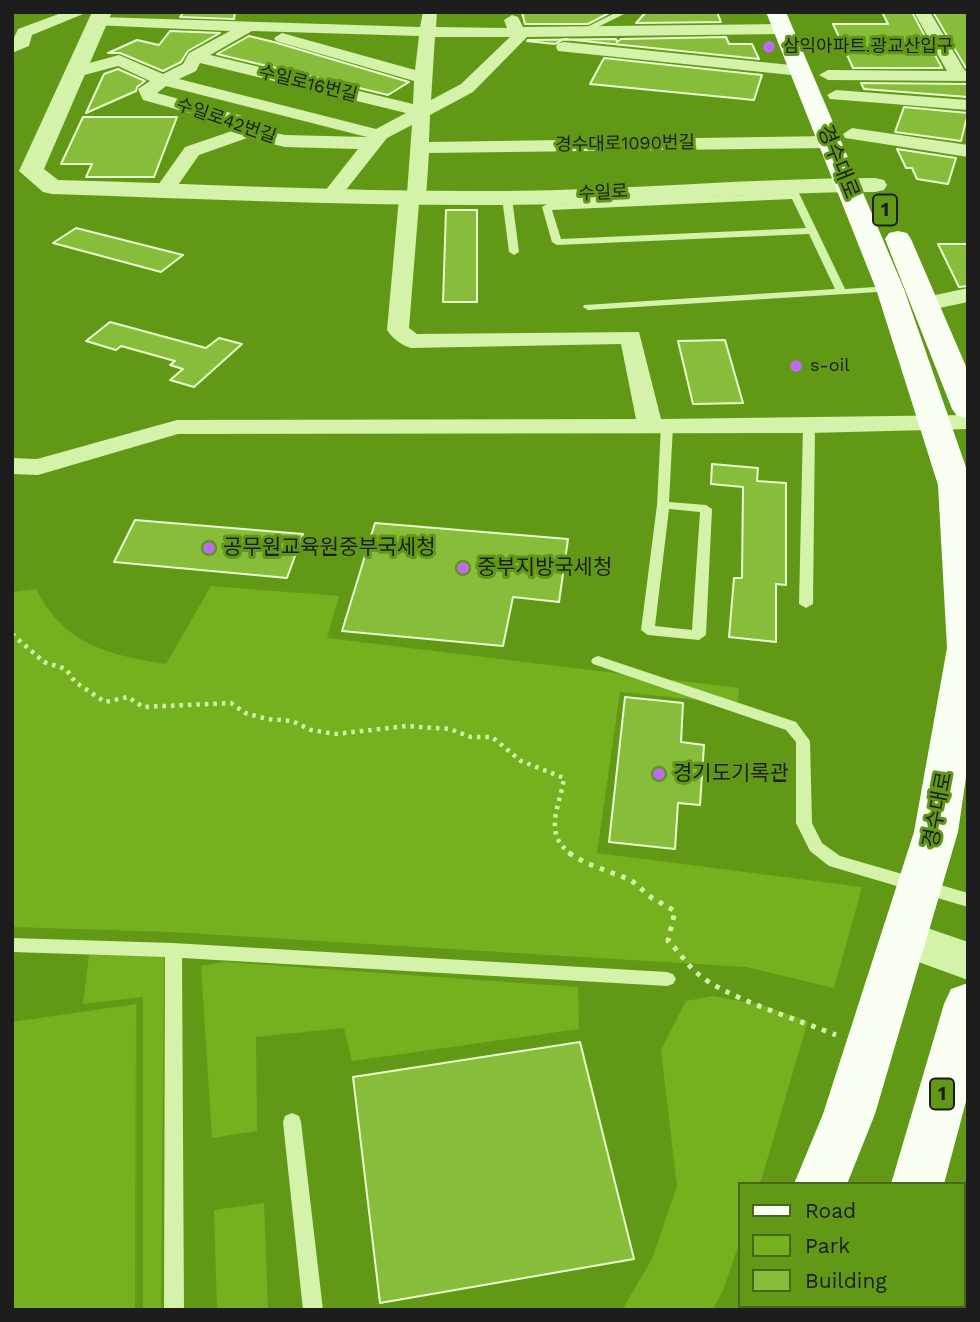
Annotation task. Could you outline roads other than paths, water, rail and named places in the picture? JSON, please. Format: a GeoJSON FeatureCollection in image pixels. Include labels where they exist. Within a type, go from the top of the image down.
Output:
{"type":"FeatureCollection","features":[{"type":"Feature","properties":{"kind":"main road","name":"경수대로"},"geometry":{"type":"LineString","coordinates":[[786,18],[822,80],[841,138],[875,200],[925,304],[924,343]]}},
{"type":"Feature","properties":{"kind":"main road","name":"경수대로"},"geometry":{"type":"LineString","coordinates":[[821,1182],[849,1114],[936,832],[966,648],[955,485],[954,405],[924,343],[890,289],[875,200]]}},
{"type":"Feature","properties":{"kind":"main road","name":"1"},"geometry":{"type":"LineString","coordinates":[[918,1182],[968,1004]]}},
{"type":"Feature","properties":{"kind":"street"},"geometry":{"type":"LineString","coordinates":[[166,12],[204,22],[208,26]]}},
{"type":"Feature","properties":{"kind":"street"},"geometry":{"type":"LineString","coordinates":[[430,12],[426,32],[421,148],[412,198],[398,330],[411,341],[631,337],[658,426]]}},
{"type":"Feature","properties":{"kind":"street"},"geometry":{"type":"LineString","coordinates":[[509,12],[517,36]]}},
{"type":"Feature","properties":{"kind":"street"},"geometry":{"type":"LineString","coordinates":[[822,80],[963,76],[948,44],[922,12]]}},
{"type":"Feature","properties":{"kind":"street"},"geometry":{"type":"LineString","coordinates":[[12,48],[23,43],[26,37],[24,32],[94,15]]}},
{"type":"Feature","properties":{"kind":"street","name":"경수대로"},"geometry":{"type":"LineString","coordinates":[[94,15],[208,26],[517,36],[822,80],[968,105]]}},
{"type":"Feature","properties":{"kind":"street","name":"수일로"},"geometry":{"type":"LineString","coordinates":[[94,15],[77,72],[31,171],[51,187],[412,198],[793,190],[875,200]]}},
{"type":"Feature","properties":{"kind":"street"},"geometry":{"type":"LineString","coordinates":[[331,197],[376,139],[421,111],[467,88],[517,36],[786,18]]}},
{"type":"Feature","properties":{"kind":"street"},"geometry":{"type":"LineString","coordinates":[[165,81],[190,67],[195,57],[249,26]]}},
{"type":"Feature","properties":{"kind":"street","name":"수일로16번길"},"geometry":{"type":"LineString","coordinates":[[300,28],[281,38],[424,78]]}},
{"type":"Feature","properties":{"kind":"street","name":"수일로16번길"},"geometry":{"type":"LineString","coordinates":[[195,57],[421,111]]}},
{"type":"Feature","properties":{"kind":"street","name":"수일로42번길"},"geometry":{"type":"LineString","coordinates":[[77,72],[119,60],[165,81],[376,139]]}},
{"type":"Feature","properties":{"kind":"street","name":"수일로42번길"},"geometry":{"type":"LineString","coordinates":[[165,81],[147,89],[149,96],[236,120],[246,132],[285,141],[376,139]]}},
{"type":"Feature","properties":{"kind":"street"},"geometry":{"type":"LineString","coordinates":[[163,191],[192,151],[246,132]]}},
{"type":"Feature","properties":{"kind":"street","name":"경수대로1090번길"},"geometry":{"type":"LineString","coordinates":[[421,148],[841,138],[968,151]]}},
{"type":"Feature","properties":{"kind":"street"},"geometry":{"type":"LineString","coordinates":[[925,304],[968,295]]}},
{"type":"Feature","properties":{"kind":"street"},"geometry":{"type":"LineString","coordinates":[[12,466],[38,467],[177,427],[809,426],[954,405]]}},
{"type":"Feature","properties":{"kind":"street"},"geometry":{"type":"LineString","coordinates":[[904,938],[968,961]]}},
{"type":"Feature","properties":{"kind":"lane"},"geometry":{"type":"LineString","coordinates":[[583,31],[624,12]]}},
{"type":"Feature","properties":{"kind":"lane"},"geometry":{"type":"LineString","coordinates":[[812,231],[557,243],[547,206],[793,190],[841,292]]}},
{"type":"Feature","properties":{"kind":"lane"},"geometry":{"type":"LineString","coordinates":[[508,198],[514,252]]}},
{"type":"Feature","properties":{"kind":"lane"},"geometry":{"type":"LineString","coordinates":[[588,307],[890,289]]}},
{"type":"Feature","properties":{"kind":"lane"},"geometry":{"type":"LineString","coordinates":[[658,426],[663,505],[648,630],[699,635],[706,509],[663,505]]}},
{"type":"Feature","properties":{"kind":"lane"},"geometry":{"type":"LineString","coordinates":[[806,604],[809,426]]}},
{"type":"Feature","properties":{"kind":"lane"},"geometry":{"type":"LineString","coordinates":[[598,661],[791,726],[803,741],[804,823],[816,847],[835,861],[968,900]]}},
{"type":"Feature","properties":{"kind":"lane"},"geometry":{"type":"LineString","coordinates":[[12,945],[173,950],[667,979]]}},
{"type":"Feature","properties":{"kind":"lane"},"geometry":{"type":"LineString","coordinates":[[173,950],[174,1310]]}},
{"type":"Feature","properties":{"kind":"lane"},"geometry":{"type":"LineString","coordinates":[[292,1122],[313,1310]]}},
{"type":"Feature","properties":{"kind":"place","name":"삼익아파트.광교산입구"},"geometry":{"type":"Point","coordinates":[769,47]}},
{"type":"Feature","properties":{"kind":"place","name":"s-oil"},"geometry":{"type":"Point","coordinates":[796,366]}},
{"type":"Feature","properties":{"kind":"place","name":"공무원교육원중부국세청"},"geometry":{"type":"Point","coordinates":[209,548]}},
{"type":"Feature","properties":{"kind":"place","name":"중부지방국세청"},"geometry":{"type":"Point","coordinates":[463,568]}},
{"type":"Feature","properties":{"kind":"place","name":"경기도기록관"},"geometry":{"type":"Point","coordinates":[659,774]}}]}
